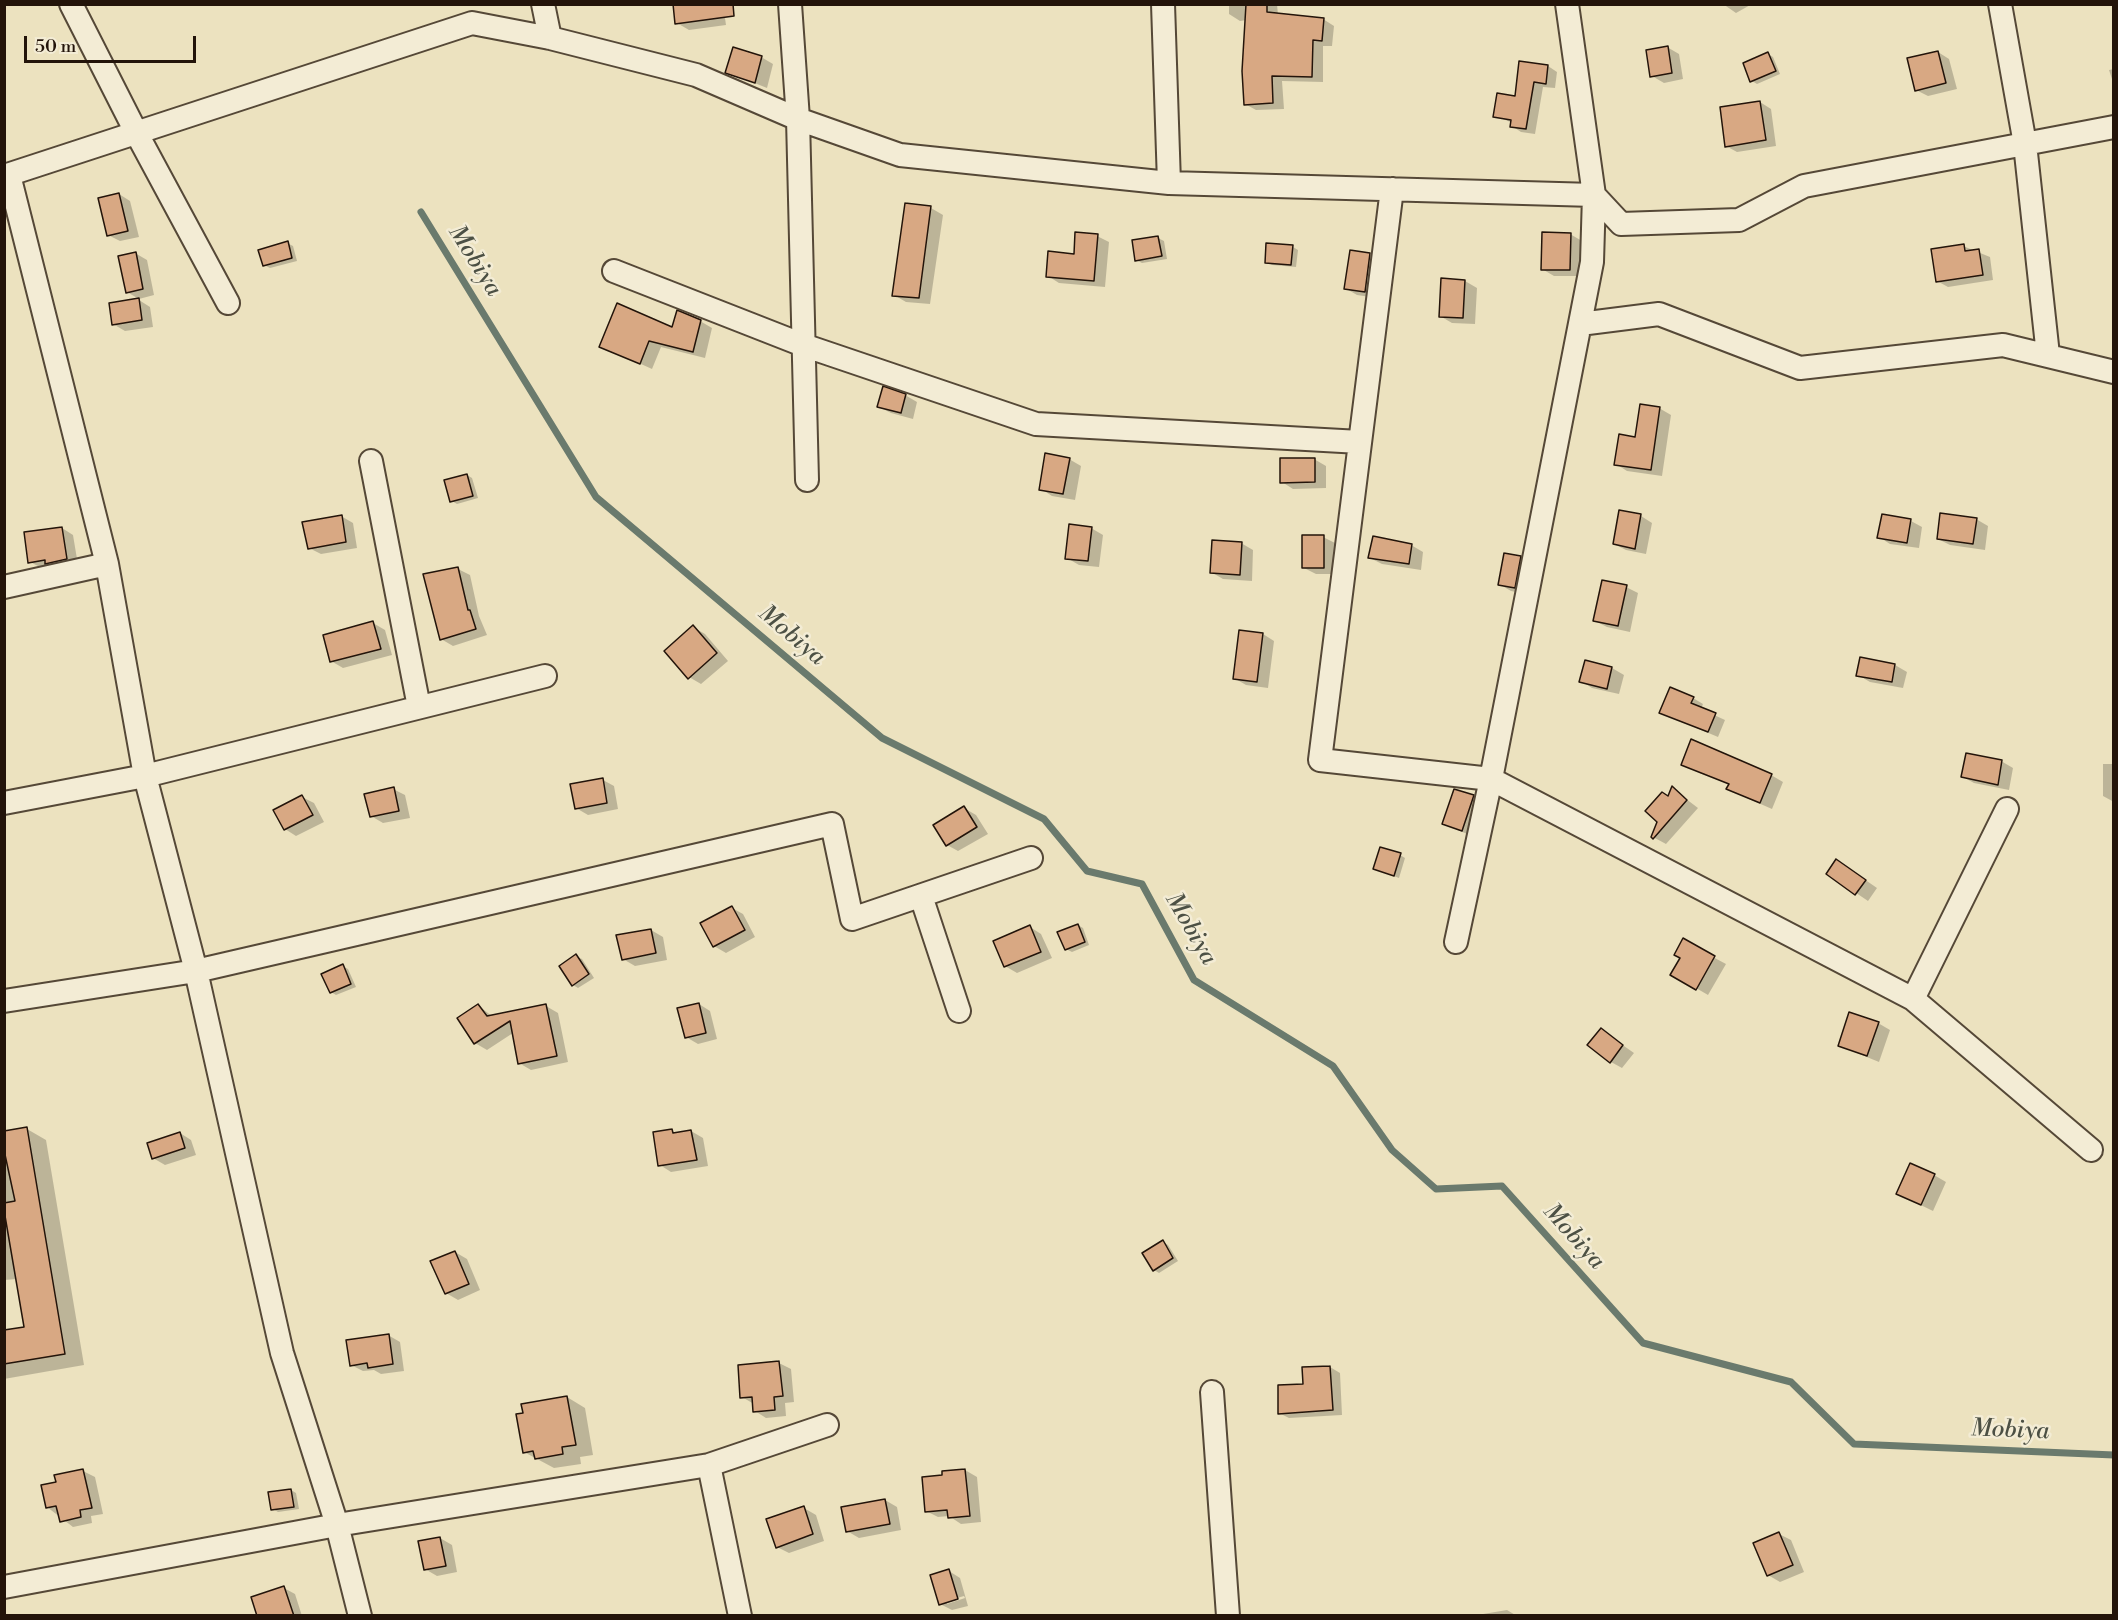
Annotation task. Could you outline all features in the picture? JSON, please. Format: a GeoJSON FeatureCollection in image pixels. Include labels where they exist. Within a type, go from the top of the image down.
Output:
{"type":"FeatureCollection","features":[{"type":"Feature","properties":{"kind":"street"},"geometry":{"type":"LineString","coordinates":[[71,4],[137,134],[228,303]]}},
{"type":"Feature","properties":{"kind":"street"},"geometry":{"type":"LineString","coordinates":[[543,4],[549,38]]}},
{"type":"Feature","properties":{"kind":"street"},"geometry":{"type":"LineString","coordinates":[[789,4],[798,119],[807,480]]}},
{"type":"Feature","properties":{"kind":"street"},"geometry":{"type":"LineString","coordinates":[[1163,4],[1169,183]]}},
{"type":"Feature","properties":{"kind":"street"},"geometry":{"type":"LineString","coordinates":[[1456,942],[1491,779],[1592,262],[1594,195],[1567,4]]}},
{"type":"Feature","properties":{"kind":"street"},"geometry":{"type":"LineString","coordinates":[[2000,4],[2025,144],[2048,355]]}},
{"type":"Feature","properties":{"kind":"street"},"geometry":{"type":"LineString","coordinates":[[360,1616],[337,1525],[282,1353],[196,970],[145,776],[107,564],[7,176],[472,23],[549,38],[696,75],[798,119],[900,156],[1169,183],[1594,195],[1621,224],[1739,220],[1804,186],[2114,127]]}},
{"type":"Feature","properties":{"kind":"street"},"geometry":{"type":"LineString","coordinates":[[1392,189],[1320,760],[1491,779],[1913,999],[2091,1150]]}},
{"type":"Feature","properties":{"kind":"street"},"geometry":{"type":"LineString","coordinates":[[614,271],[803,345],[1036,424],[1360,442]]}},
{"type":"Feature","properties":{"kind":"street"},"geometry":{"type":"LineString","coordinates":[[1580,324],[1659,314],[1800,368],[2003,345],[2114,372]]}},
{"type":"Feature","properties":{"kind":"street"},"geometry":{"type":"LineString","coordinates":[[371,461],[419,707]]}},
{"type":"Feature","properties":{"kind":"street"},"geometry":{"type":"LineString","coordinates":[[4,587],[107,564]]}},
{"type":"Feature","properties":{"kind":"street"},"geometry":{"type":"LineString","coordinates":[[4,803],[145,776],[545,676]]}},
{"type":"Feature","properties":{"kind":"street"},"geometry":{"type":"LineString","coordinates":[[1913,999],[2007,809]]}},
{"type":"Feature","properties":{"kind":"street"},"geometry":{"type":"LineString","coordinates":[[4,1001],[196,970],[832,824],[852,919],[1031,858]]}},
{"type":"Feature","properties":{"kind":"street"},"geometry":{"type":"LineString","coordinates":[[921,896],[959,1011]]}},
{"type":"Feature","properties":{"kind":"street"},"geometry":{"type":"LineString","coordinates":[[1212,1392],[1228,1616]]}},
{"type":"Feature","properties":{"kind":"street"},"geometry":{"type":"LineString","coordinates":[[4,1587],[337,1525],[709,1465],[827,1425]]}},
{"type":"Feature","properties":{"kind":"street"},"geometry":{"type":"LineString","coordinates":[[709,1465],[740,1616]]}},
{"type":"Feature","properties":{"kind":"building"},"geometry":{"type":"Polygon","coordinates":[[[673,4],[733,4],[734,16],[675,24],[673,4]]]}},
{"type":"Feature","properties":{"kind":"building"},"geometry":{"type":"Polygon","coordinates":[[[1246,4],[1267,4],[1267,12],[1324,18],[1322,41],[1313,40],[1312,77],[1272,76],[1273,103],[1244,105],[1242,71],[1246,4]]]}},
{"type":"Feature","properties":{"kind":"building"},"geometry":{"type":"Polygon","coordinates":[[[1668,46],[1672,73],[1650,77],[1646,50],[1668,46]]]}},
{"type":"Feature","properties":{"kind":"building"},"geometry":{"type":"Polygon","coordinates":[[[733,47],[762,56],[755,83],[725,73],[733,47]]]}},
{"type":"Feature","properties":{"kind":"building"},"geometry":{"type":"Polygon","coordinates":[[[1938,51],[1946,83],[1915,91],[1907,58],[1938,51]]]}},
{"type":"Feature","properties":{"kind":"building"},"geometry":{"type":"Polygon","coordinates":[[[1768,52],[1776,71],[1750,82],[1743,63],[1768,52]]]}},
{"type":"Feature","properties":{"kind":"building"},"geometry":{"type":"Polygon","coordinates":[[[1519,61],[1548,65],[1546,84],[1534,82],[1526,129],[1510,127],[1511,120],[1493,117],[1497,93],[1515,96],[1519,61]]]}},
{"type":"Feature","properties":{"kind":"building"},"geometry":{"type":"Polygon","coordinates":[[[1760,101],[1766,140],[1725,147],[1720,107],[1760,101]]]}},
{"type":"Feature","properties":{"kind":"building"},"geometry":{"type":"Polygon","coordinates":[[[119,193],[128,231],[107,236],[98,198],[119,193]]]}},
{"type":"Feature","properties":{"kind":"building"},"geometry":{"type":"Polygon","coordinates":[[[905,203],[931,206],[919,298],[892,296],[905,203]]]}},
{"type":"Feature","properties":{"kind":"building"},"geometry":{"type":"Polygon","coordinates":[[[1075,232],[1098,234],[1094,281],[1046,277],[1048,251],[1074,254],[1075,232]]]}},
{"type":"Feature","properties":{"kind":"building"},"geometry":{"type":"Polygon","coordinates":[[[1542,232],[1571,233],[1570,270],[1541,270],[1542,232]]]}},
{"type":"Feature","properties":{"kind":"building"},"geometry":{"type":"Polygon","coordinates":[[[1158,236],[1162,256],[1135,261],[1132,240],[1158,236]]]}},
{"type":"Feature","properties":{"kind":"building"},"geometry":{"type":"Polygon","coordinates":[[[288,241],[292,258],[263,266],[258,250],[288,241]]]}},
{"type":"Feature","properties":{"kind":"building"},"geometry":{"type":"Polygon","coordinates":[[[1266,243],[1293,245],[1291,265],[1265,263],[1266,243]]]}},
{"type":"Feature","properties":{"kind":"building"},"geometry":{"type":"Polygon","coordinates":[[[1964,244],[1965,251],[1979,249],[1983,275],[1936,282],[1931,249],[1964,244]]]}},
{"type":"Feature","properties":{"kind":"building"},"geometry":{"type":"Polygon","coordinates":[[[1350,250],[1370,253],[1365,292],[1344,289],[1350,250]]]}},
{"type":"Feature","properties":{"kind":"building"},"geometry":{"type":"Polygon","coordinates":[[[136,252],[143,289],[126,293],[118,256],[136,252]]]}},
{"type":"Feature","properties":{"kind":"building"},"geometry":{"type":"Polygon","coordinates":[[[1441,278],[1465,280],[1463,318],[1439,317],[1441,278]]]}},
{"type":"Feature","properties":{"kind":"building"},"geometry":{"type":"Polygon","coordinates":[[[139,298],[142,320],[112,325],[109,303],[139,298]]]}},
{"type":"Feature","properties":{"kind":"building"},"geometry":{"type":"Polygon","coordinates":[[[617,303],[672,327],[677,310],[701,320],[693,352],[649,341],[640,364],[599,347],[617,303]]]}},
{"type":"Feature","properties":{"kind":"building"},"geometry":{"type":"Polygon","coordinates":[[[883,386],[906,394],[901,413],[877,407],[883,386]]]}},
{"type":"Feature","properties":{"kind":"building"},"geometry":{"type":"Polygon","coordinates":[[[1640,404],[1660,407],[1651,470],[1614,465],[1619,434],[1635,437],[1640,404]]]}},
{"type":"Feature","properties":{"kind":"building"},"geometry":{"type":"Polygon","coordinates":[[[1045,453],[1070,458],[1063,494],[1039,490],[1045,453]]]}},
{"type":"Feature","properties":{"kind":"building"},"geometry":{"type":"Polygon","coordinates":[[[1280,458],[1315,458],[1315,482],[1280,483],[1280,458]]]}},
{"type":"Feature","properties":{"kind":"building"},"geometry":{"type":"Polygon","coordinates":[[[467,474],[473,496],[450,502],[444,480],[467,474]]]}},
{"type":"Feature","properties":{"kind":"building"},"geometry":{"type":"Polygon","coordinates":[[[1619,510],[1641,514],[1635,549],[1613,544],[1619,510]]]}},
{"type":"Feature","properties":{"kind":"building"},"geometry":{"type":"Polygon","coordinates":[[[1940,513],[1977,518],[1973,544],[1937,539],[1940,513]]]}},
{"type":"Feature","properties":{"kind":"building"},"geometry":{"type":"Polygon","coordinates":[[[1882,514],[1911,519],[1907,543],[1877,538],[1882,514]]]}},
{"type":"Feature","properties":{"kind":"building"},"geometry":{"type":"Polygon","coordinates":[[[342,515],[346,542],[308,549],[302,522],[342,515]]]}},
{"type":"Feature","properties":{"kind":"building"},"geometry":{"type":"Polygon","coordinates":[[[1069,524],[1092,527],[1088,561],[1065,559],[1069,524]]]}},
{"type":"Feature","properties":{"kind":"building"},"geometry":{"type":"Polygon","coordinates":[[[62,527],[67,559],[45,564],[45,560],[28,563],[24,532],[62,527]]]}},
{"type":"Feature","properties":{"kind":"building"},"geometry":{"type":"Polygon","coordinates":[[[1302,535],[1324,535],[1324,568],[1302,568],[1302,535]]]}},
{"type":"Feature","properties":{"kind":"building"},"geometry":{"type":"Polygon","coordinates":[[[1373,536],[1412,544],[1409,564],[1368,558],[1373,536]]]}},
{"type":"Feature","properties":{"kind":"building"},"geometry":{"type":"Polygon","coordinates":[[[1212,540],[1242,542],[1240,575],[1210,573],[1212,540]]]}},
{"type":"Feature","properties":{"kind":"building"},"geometry":{"type":"Polygon","coordinates":[[[1504,553],[1521,556],[1515,588],[1498,585],[1504,553]]]}},
{"type":"Feature","properties":{"kind":"building"},"geometry":{"type":"Polygon","coordinates":[[[458,567],[468,610],[470,610],[476,629],[440,640],[423,574],[458,567]]]}},
{"type":"Feature","properties":{"kind":"building"},"geometry":{"type":"Polygon","coordinates":[[[1602,580],[1627,585],[1618,626],[1593,621],[1602,580]]]}},
{"type":"Feature","properties":{"kind":"building"},"geometry":{"type":"Polygon","coordinates":[[[373,621],[381,649],[330,662],[323,635],[373,621]]]}},
{"type":"Feature","properties":{"kind":"building"},"geometry":{"type":"Polygon","coordinates":[[[693,625],[717,653],[688,679],[664,651],[693,625]]]}},
{"type":"Feature","properties":{"kind":"building"},"geometry":{"type":"Polygon","coordinates":[[[1239,630],[1263,633],[1257,682],[1233,679],[1239,630]]]}},
{"type":"Feature","properties":{"kind":"building"},"geometry":{"type":"Polygon","coordinates":[[[1860,657],[1895,664],[1892,682],[1856,676],[1860,657]]]}},
{"type":"Feature","properties":{"kind":"building"},"geometry":{"type":"Polygon","coordinates":[[[1585,660],[1612,667],[1607,689],[1579,682],[1585,660]]]}},
{"type":"Feature","properties":{"kind":"building"},"geometry":{"type":"Polygon","coordinates":[[[1670,687],[1694,697],[1691,703],[1716,713],[1708,732],[1659,713],[1670,687]]]}},
{"type":"Feature","properties":{"kind":"building"},"geometry":{"type":"Polygon","coordinates":[[[1691,739],[1772,774],[1760,803],[1726,789],[1729,784],[1681,765],[1691,739]]]}},
{"type":"Feature","properties":{"kind":"building"},"geometry":{"type":"Polygon","coordinates":[[[1966,753],[2002,760],[1998,785],[1961,777],[1966,753]]]}},
{"type":"Feature","properties":{"kind":"building"},"geometry":{"type":"Polygon","coordinates":[[[603,778],[607,803],[575,809],[570,784],[603,778]]]}},
{"type":"Feature","properties":{"kind":"building"},"geometry":{"type":"Polygon","coordinates":[[[1672,786],[1687,800],[1653,839],[1651,837],[1657,822],[1645,811],[1662,792],[1668,796],[1672,786]]]}},
{"type":"Feature","properties":{"kind":"building"},"geometry":{"type":"Polygon","coordinates":[[[394,787],[399,811],[370,817],[364,794],[394,787]]]}},
{"type":"Feature","properties":{"kind":"building"},"geometry":{"type":"Polygon","coordinates":[[[1454,789],[1474,795],[1462,831],[1442,824],[1454,789]]]}},
{"type":"Feature","properties":{"kind":"building"},"geometry":{"type":"Polygon","coordinates":[[[302,795],[313,815],[284,830],[273,810],[302,795]]]}},
{"type":"Feature","properties":{"kind":"building"},"geometry":{"type":"Polygon","coordinates":[[[964,806],[977,827],[946,846],[933,825],[964,806]]]}},
{"type":"Feature","properties":{"kind":"building"},"geometry":{"type":"Polygon","coordinates":[[[1380,847],[1401,853],[1394,876],[1373,869],[1380,847]]]}},
{"type":"Feature","properties":{"kind":"building"},"geometry":{"type":"Polygon","coordinates":[[[1836,859],[1866,880],[1855,895],[1826,874],[1836,859]]]}},
{"type":"Feature","properties":{"kind":"building"},"geometry":{"type":"Polygon","coordinates":[[[732,906],[745,930],[713,947],[700,923],[732,906]]]}},
{"type":"Feature","properties":{"kind":"building"},"geometry":{"type":"Polygon","coordinates":[[[1078,924],[1085,942],[1065,950],[1057,932],[1078,924]]]}},
{"type":"Feature","properties":{"kind":"building"},"geometry":{"type":"Polygon","coordinates":[[[1030,925],[1041,952],[1004,967],[993,941],[1030,925]]]}},
{"type":"Feature","properties":{"kind":"building"},"geometry":{"type":"Polygon","coordinates":[[[651,929],[656,953],[622,960],[616,935],[651,929]]]}},
{"type":"Feature","properties":{"kind":"building"},"geometry":{"type":"Polygon","coordinates":[[[1683,938],[1715,956],[1696,990],[1670,975],[1680,958],[1674,955],[1683,938]]]}},
{"type":"Feature","properties":{"kind":"building"},"geometry":{"type":"Polygon","coordinates":[[[576,954],[589,974],[572,986],[559,966],[576,954]]]}},
{"type":"Feature","properties":{"kind":"building"},"geometry":{"type":"Polygon","coordinates":[[[343,964],[351,984],[330,993],[321,974],[343,964]]]}},
{"type":"Feature","properties":{"kind":"building"},"geometry":{"type":"Polygon","coordinates":[[[699,1003],[706,1033],[685,1038],[677,1008],[699,1003]]]}},
{"type":"Feature","properties":{"kind":"building"},"geometry":{"type":"Polygon","coordinates":[[[478,1004],[487,1016],[546,1004],[557,1056],[518,1064],[510,1021],[474,1044],[457,1018],[478,1004]]]}},
{"type":"Feature","properties":{"kind":"building"},"geometry":{"type":"Polygon","coordinates":[[[1849,1012],[1879,1022],[1867,1056],[1838,1046],[1849,1012]]]}},
{"type":"Feature","properties":{"kind":"building"},"geometry":{"type":"Polygon","coordinates":[[[1601,1028],[1623,1045],[1610,1063],[1587,1045],[1601,1028]]]}},
{"type":"Feature","properties":{"kind":"building"},"geometry":{"type":"Polygon","coordinates":[[[27,1127],[65,1354],[4,1364],[4,1330],[24,1327],[4,1210],[4,1203],[15,1201],[4,1150],[4,1131],[27,1127]]]}},
{"type":"Feature","properties":{"kind":"building"},"geometry":{"type":"Polygon","coordinates":[[[672,1129],[673,1133],[691,1130],[697,1160],[658,1166],[653,1132],[672,1129]]]}},
{"type":"Feature","properties":{"kind":"building"},"geometry":{"type":"Polygon","coordinates":[[[180,1132],[185,1148],[152,1159],[147,1143],[180,1132]]]}},
{"type":"Feature","properties":{"kind":"building"},"geometry":{"type":"Polygon","coordinates":[[[1910,1163],[1935,1174],[1921,1205],[1896,1194],[1910,1163]]]}},
{"type":"Feature","properties":{"kind":"building"},"geometry":{"type":"Polygon","coordinates":[[[1163,1240],[1173,1258],[1153,1271],[1142,1253],[1163,1240]]]}},
{"type":"Feature","properties":{"kind":"building"},"geometry":{"type":"Polygon","coordinates":[[[455,1251],[469,1284],[445,1294],[430,1261],[455,1251]]]}},
{"type":"Feature","properties":{"kind":"building"},"geometry":{"type":"Polygon","coordinates":[[[389,1334],[393,1364],[368,1368],[367,1363],[350,1366],[346,1340],[389,1334]]]}},
{"type":"Feature","properties":{"kind":"building"},"geometry":{"type":"Polygon","coordinates":[[[779,1361],[783,1396],[774,1397],[775,1410],[753,1412],[752,1397],[740,1398],[738,1365],[779,1361]]]}},
{"type":"Feature","properties":{"kind":"building"},"geometry":{"type":"Polygon","coordinates":[[[1330,1366],[1333,1410],[1278,1414],[1278,1385],[1303,1384],[1302,1367],[1330,1366]]]}},
{"type":"Feature","properties":{"kind":"building"},"geometry":{"type":"Polygon","coordinates":[[[567,1396],[576,1445],[562,1447],[563,1454],[535,1459],[533,1451],[523,1453],[516,1414],[523,1413],[521,1404],[567,1396]]]}},
{"type":"Feature","properties":{"kind":"building"},"geometry":{"type":"Polygon","coordinates":[[[83,1469],[92,1508],[80,1510],[81,1517],[60,1522],[56,1506],[46,1508],[41,1485],[56,1482],[54,1475],[83,1469]]]}},
{"type":"Feature","properties":{"kind":"building"},"geometry":{"type":"Polygon","coordinates":[[[965,1469],[970,1516],[948,1518],[947,1510],[925,1512],[922,1477],[942,1475],[942,1471],[965,1469]]]}},
{"type":"Feature","properties":{"kind":"building"},"geometry":{"type":"Polygon","coordinates":[[[291,1489],[294,1507],[271,1510],[268,1492],[291,1489]]]}},
{"type":"Feature","properties":{"kind":"building"},"geometry":{"type":"Polygon","coordinates":[[[885,1499],[890,1524],[846,1532],[841,1507],[885,1499]]]}},
{"type":"Feature","properties":{"kind":"building"},"geometry":{"type":"Polygon","coordinates":[[[804,1506],[813,1534],[776,1548],[766,1519],[804,1506]]]}},
{"type":"Feature","properties":{"kind":"building"},"geometry":{"type":"Polygon","coordinates":[[[1779,1532],[1793,1565],[1767,1576],[1753,1543],[1779,1532]]]}},
{"type":"Feature","properties":{"kind":"building"},"geometry":{"type":"Polygon","coordinates":[[[440,1537],[446,1566],[424,1570],[418,1541],[440,1537]]]}},
{"type":"Feature","properties":{"kind":"building"},"geometry":{"type":"Polygon","coordinates":[[[949,1569],[958,1599],[939,1605],[930,1575],[949,1569]]]}},
{"type":"Feature","properties":{"kind":"building"},"geometry":{"type":"Polygon","coordinates":[[[284,1586],[294,1616],[257,1616],[251,1597],[284,1586]]]}},
{"type":"Feature","properties":{"kind":"waterway","name":"Mobiya"},"geometry":{"type":"LineString","coordinates":[[421,212],[596,497],[882,738],[1044,819],[1087,871],[1142,884],[1194,980],[1333,1066],[1392,1150],[1436,1189],[1502,1186],[1643,1343],[1791,1382],[1854,1444],[2114,1455]]}}]}
